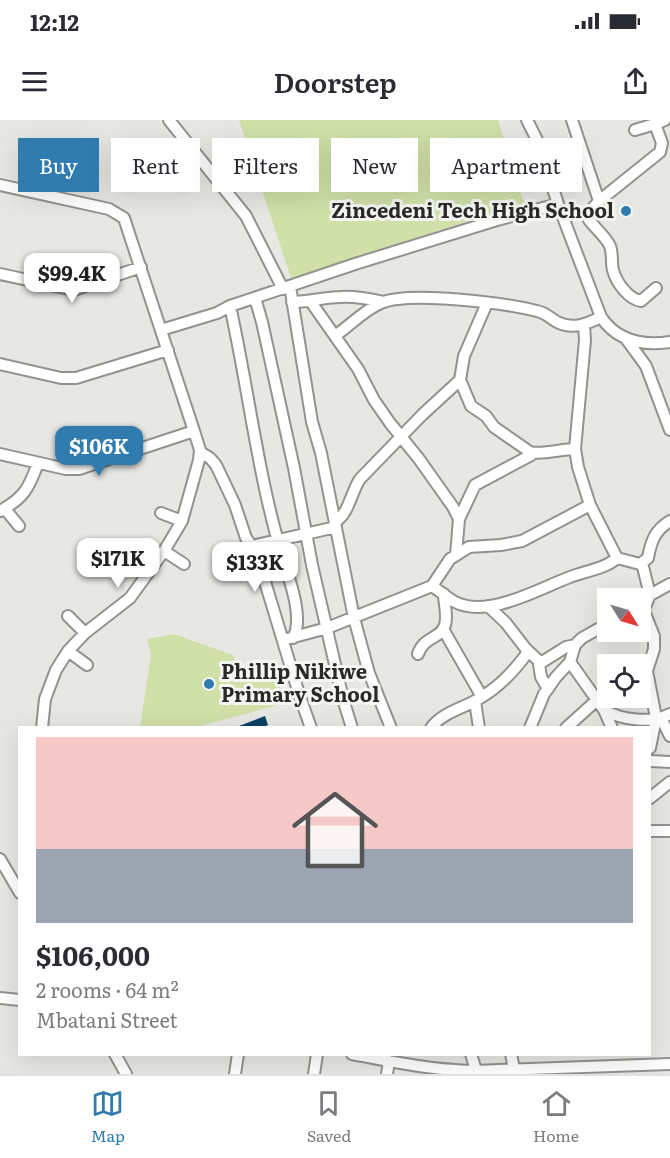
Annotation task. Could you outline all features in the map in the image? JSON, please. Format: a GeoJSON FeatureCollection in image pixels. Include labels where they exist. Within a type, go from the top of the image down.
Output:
{"type":"FeatureCollection","features":[{"type":"Feature","properties":{"kind":"street"},"geometry":{"type":"LineString","coordinates":[[169,120],[246,216],[287,288],[292,302],[312,422],[354,618],[369,673],[390,726]]}},
{"type":"Feature","properties":{"kind":"street"},"geometry":{"type":"LineString","coordinates":[[527,120],[538,142],[558,204],[601,317],[613,331],[627,340],[646,366],[670,430]]}},
{"type":"Feature","properties":{"kind":"street"},"geometry":{"type":"LineString","coordinates":[[572,120],[599,201]]}},
{"type":"Feature","properties":{"kind":"street"},"geometry":{"type":"LineString","coordinates":[[635,130],[660,122],[662,143],[660,152],[599,201],[590,210],[588,217],[610,246],[616,280],[629,296],[638,301],[643,300],[656,288]]}},
{"type":"Feature","properties":{"kind":"street"},"geometry":{"type":"LineString","coordinates":[[0,185],[109,209],[124,218],[200,452],[182,521],[164,551],[130,598],[86,633],[69,651],[56,670],[47,691],[42,726]]}},
{"type":"Feature","properties":{"kind":"street"},"geometry":{"type":"LineString","coordinates":[[161,330],[211,315],[230,306],[355,264],[497,220],[558,204]]}},
{"type":"Feature","properties":{"kind":"street"},"geometry":{"type":"LineString","coordinates":[[0,274],[74,290],[141,267]]}},
{"type":"Feature","properties":{"kind":"street"},"geometry":{"type":"LineString","coordinates":[[292,302],[311,302],[338,297],[360,297],[384,302],[411,298],[487,303],[539,311],[556,322],[570,325],[584,325],[601,317]]}},
{"type":"Feature","properties":{"kind":"street"},"geometry":{"type":"LineString","coordinates":[[255,298],[294,468],[306,536],[343,699],[351,726]]}},
{"type":"Feature","properties":{"kind":"street"},"geometry":{"type":"LineString","coordinates":[[311,302],[358,369],[374,400],[453,507],[459,519]]}},
{"type":"Feature","properties":{"kind":"street"},"geometry":{"type":"LineString","coordinates":[[336,335],[363,314],[384,302]]}},
{"type":"Feature","properties":{"kind":"street"},"geometry":{"type":"LineString","coordinates":[[487,303],[464,356],[460,380],[471,406],[486,416],[494,427],[526,450],[537,453],[575,449]]}},
{"type":"Feature","properties":{"kind":"street"},"geometry":{"type":"LineString","coordinates":[[230,306],[250,414],[278,540],[294,595],[297,627],[288,639]]}},
{"type":"Feature","properties":{"kind":"street"},"geometry":{"type":"LineString","coordinates":[[584,325],[585,340],[575,449],[590,505],[616,558]]}},
{"type":"Feature","properties":{"kind":"street"},"geometry":{"type":"LineString","coordinates":[[627,340],[670,342]]}},
{"type":"Feature","properties":{"kind":"street"},"geometry":{"type":"LineString","coordinates":[[0,364],[61,378],[76,378],[168,350]]}},
{"type":"Feature","properties":{"kind":"street"},"geometry":{"type":"LineString","coordinates":[[252,546],[306,536],[335,525],[345,513],[354,487],[360,479],[460,380]]}},
{"type":"Feature","properties":{"kind":"street"},"geometry":{"type":"LineString","coordinates":[[657,395],[670,393]]}},
{"type":"Feature","properties":{"kind":"street"},"geometry":{"type":"LineString","coordinates":[[0,454],[66,469],[79,469],[194,431]]}},
{"type":"Feature","properties":{"kind":"street"},"geometry":{"type":"LineString","coordinates":[[200,452],[216,465],[235,505],[246,538],[263,569],[288,639],[310,726]]}},
{"type":"Feature","properties":{"kind":"street"},"geometry":{"type":"LineString","coordinates":[[456,555],[459,519],[476,483],[531,455]]}},
{"type":"Feature","properties":{"kind":"street"},"geometry":{"type":"LineString","coordinates":[[19,526],[2,510],[20,499],[27,490],[38,463]]}},
{"type":"Feature","properties":{"kind":"street"},"geometry":{"type":"LineString","coordinates":[[288,639],[327,628],[432,586],[448,562],[472,546],[501,545],[522,541],[590,505]]}},
{"type":"Feature","properties":{"kind":"street"},"geometry":{"type":"LineString","coordinates":[[160,513],[182,521]]}},
{"type":"Feature","properties":{"kind":"street"},"geometry":{"type":"LineString","coordinates":[[642,563],[648,558],[655,534],[670,521]]}},
{"type":"Feature","properties":{"kind":"street"},"geometry":{"type":"LineString","coordinates":[[164,551],[184,564]]}},
{"type":"Feature","properties":{"kind":"street"},"geometry":{"type":"LineString","coordinates":[[432,586],[460,604],[489,606],[516,601],[616,558],[642,563]]}},
{"type":"Feature","properties":{"kind":"street"},"geometry":{"type":"LineString","coordinates":[[642,563],[648,588]]}},
{"type":"Feature","properties":{"kind":"street"},"geometry":{"type":"LineString","coordinates":[[651,594],[670,584]]}},
{"type":"Feature","properties":{"kind":"street"},"geometry":{"type":"LineString","coordinates":[[418,654],[423,643],[443,629],[446,620],[444,594]]}},
{"type":"Feature","properties":{"kind":"street"},"geometry":{"type":"LineString","coordinates":[[489,606],[506,623],[528,652],[540,662]]}},
{"type":"Feature","properties":{"kind":"street"},"geometry":{"type":"LineString","coordinates":[[68,616],[86,633]]}},
{"type":"Feature","properties":{"kind":"street"},"geometry":{"type":"LineString","coordinates":[[443,629],[479,699],[479,726]]}},
{"type":"Feature","properties":{"kind":"street"},"geometry":{"type":"LineString","coordinates":[[548,689],[541,677],[538,666],[540,662],[574,645],[597,630]]}},
{"type":"Feature","properties":{"kind":"street"},"geometry":{"type":"LineString","coordinates":[[651,630],[654,636],[653,654],[647,671],[670,736]]}},
{"type":"Feature","properties":{"kind":"street"},"geometry":{"type":"LineString","coordinates":[[531,726],[543,697],[556,677],[570,662],[574,645]]}},
{"type":"Feature","properties":{"kind":"street"},"geometry":{"type":"LineString","coordinates":[[69,651],[87,665]]}},
{"type":"Feature","properties":{"kind":"street"},"geometry":{"type":"LineString","coordinates":[[432,726],[457,709],[479,699],[511,676],[528,652]]}},
{"type":"Feature","properties":{"kind":"street"},"geometry":{"type":"LineString","coordinates":[[568,726],[597,700],[570,662]]}},
{"type":"Feature","properties":{"kind":"street"},"geometry":{"type":"LineString","coordinates":[[604,710],[628,718],[662,717]]}},
{"type":"Feature","properties":{"kind":"street"},"geometry":{"type":"LineString","coordinates":[[604,710],[611,726]]}},
{"type":"Feature","properties":{"kind":"street"},"geometry":{"type":"LineString","coordinates":[[651,745],[662,717]]}},
{"type":"Feature","properties":{"kind":"street"},"geometry":{"type":"LineString","coordinates":[[651,761],[670,762]]}},
{"type":"Feature","properties":{"kind":"street"},"geometry":{"type":"LineString","coordinates":[[651,797],[670,782]]}},
{"type":"Feature","properties":{"kind":"street"},"geometry":{"type":"LineString","coordinates":[[651,831],[670,831]]}},
{"type":"Feature","properties":{"kind":"street"},"geometry":{"type":"LineString","coordinates":[[0,859],[18,890]]}},
{"type":"Feature","properties":{"kind":"street"},"geometry":{"type":"LineString","coordinates":[[0,998],[18,1000]]}},
{"type":"Feature","properties":{"kind":"street"},"geometry":{"type":"LineString","coordinates":[[116,1056],[126,1074]]}},
{"type":"Feature","properties":{"kind":"street"},"geometry":{"type":"LineString","coordinates":[[235,1074],[238,1056]]}},
{"type":"Feature","properties":{"kind":"street"},"geometry":{"type":"LineString","coordinates":[[314,1074],[317,1056]]}},
{"type":"Feature","properties":{"kind":"street"},"geometry":{"type":"LineString","coordinates":[[369,1056],[477,1074],[564,1072],[670,1064]]}},
{"type":"Feature","properties":{"kind":"street"},"geometry":{"type":"LineString","coordinates":[[472,1056],[477,1074]]}},
{"type":"Feature","properties":{"kind":"street"},"geometry":{"type":"LineString","coordinates":[[512,1056],[518,1072]]}},
{"type":"Feature","properties":{"kind":"street"},"geometry":{"type":"LineString","coordinates":[[387,1074],[389,1061]]}},
{"type":"Feature","properties":{"kind":"green space"},"geometry":{"type":"Polygon","coordinates":[[[239,120],[498,120],[504,138],[430,138],[430,192],[521,192],[524,203],[291,278],[263,192],[319,192],[319,138],[245,138],[239,120]]]}},
{"type":"Feature","properties":{"kind":"green space"},"geometry":{"type":"Polygon","coordinates":[[[174,634],[233,655],[240,678],[273,667],[285,703],[204,726],[140,726],[151,655],[147,639],[174,634]]]}},
{"type":"Feature","properties":{"kind":"building"},"geometry":{"type":"Polygon","coordinates":[[[265,716],[268,725],[266,726],[239,726],[265,716]]]}},
{"type":"Feature","properties":{"kind":"place","name":"Zincedeni Tech High School"},"geometry":{"type":"Point","coordinates":[626,211]}},
{"type":"Feature","properties":{"kind":"place","name":"Phillip Nikiwe Primary School"},"geometry":{"type":"Point","coordinates":[209,684]}}]}
